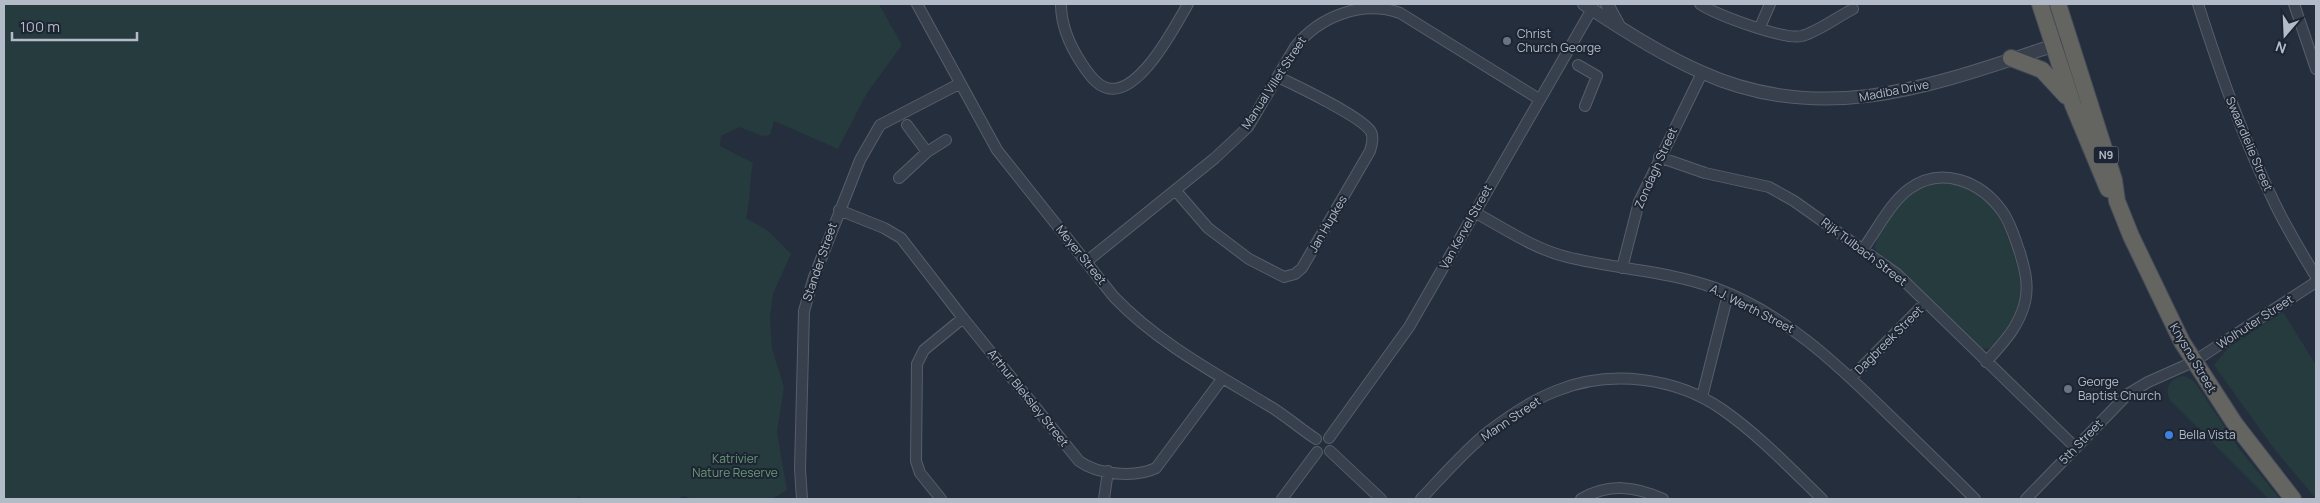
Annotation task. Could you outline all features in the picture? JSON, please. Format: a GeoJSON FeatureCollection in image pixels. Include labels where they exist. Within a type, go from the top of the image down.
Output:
{"type":"FeatureCollection","features":[{"type":"Feature","properties":{"kind":"highway","name":"Knysna Street"},"geometry":{"type":"LineString","coordinates":[[2040,4],[2073,105],[2104,183],[2117,201],[2154,288],[2193,362],[2246,439],[2293,499]]}},
{"type":"Feature","properties":{"kind":"highway","name":"Knysna Street"},"geometry":{"type":"LineString","coordinates":[[2058,4],[2114,180],[2117,201]]}},
{"type":"Feature","properties":{"kind":"highway"},"geometry":{"type":"LineString","coordinates":[[2011,58],[2042,70],[2049,75],[2073,105]]}},
{"type":"Feature","properties":{"kind":"street","name":"Meyer Street"},"geometry":{"type":"LineString","coordinates":[[917,4],[959,84],[997,150],[1130,314],[1191,360],[1277,411],[1316,439]]}},
{"type":"Feature","properties":{"kind":"street"},"geometry":{"type":"LineString","coordinates":[[1061,4],[1066,35],[1076,55],[1094,80],[1109,89],[1120,87],[1147,68],[1155,59],[1188,4]]}},
{"type":"Feature","properties":{"kind":"street"},"geometry":{"type":"LineString","coordinates":[[1607,4],[1620,26]]}},
{"type":"Feature","properties":{"kind":"street"},"geometry":{"type":"LineString","coordinates":[[1700,4],[1732,19],[1789,37],[1803,36],[1853,9]]}},
{"type":"Feature","properties":{"kind":"street"},"geometry":{"type":"LineString","coordinates":[[1760,27],[1770,4]]}},
{"type":"Feature","properties":{"kind":"street","name":"Swaardlelie Street"},"geometry":{"type":"LineString","coordinates":[[2198,4],[2225,89],[2258,167],[2276,206],[2316,278]]}},
{"type":"Feature","properties":{"kind":"street"},"geometry":{"type":"LineString","coordinates":[[2294,4],[2316,69]]}},
{"type":"Feature","properties":{"kind":"street","name":"Madiba Drive"},"geometry":{"type":"LineString","coordinates":[[1589,5],[1656,49],[1702,72],[1765,94],[1799,99],[1837,100],[1886,94],[2070,40]]}},
{"type":"Feature","properties":{"kind":"street","name":"Van Kervel Street"},"geometry":{"type":"LineString","coordinates":[[1329,438],[1409,326],[1539,99],[1589,5]]}},
{"type":"Feature","properties":{"kind":"street","name":"Manual Villet Street"},"geometry":{"type":"LineString","coordinates":[[1086,262],[1176,191],[1248,127],[1304,36],[1345,8],[1382,8],[1400,13],[1539,99]]}},
{"type":"Feature","properties":{"kind":"street"},"geometry":{"type":"LineString","coordinates":[[1578,65],[1597,78],[1585,106]]}},
{"type":"Feature","properties":{"kind":"street","name":"Zondagh Street"},"geometry":{"type":"LineString","coordinates":[[1622,268],[1639,202],[1659,157],[1702,72]]}},
{"type":"Feature","properties":{"kind":"street","name":"Jan Hupkes"},"geometry":{"type":"LineString","coordinates":[[1176,191],[1208,228],[1249,259],[1284,277],[1295,274],[1302,268],[1370,151],[1373,141],[1371,133],[1360,121],[1278,77]]}},
{"type":"Feature","properties":{"kind":"street","name":"Stander Street"},"geometry":{"type":"LineString","coordinates":[[802,499],[801,460],[805,304],[839,210],[860,160],[880,125],[959,84]]}},
{"type":"Feature","properties":{"kind":"street"},"geometry":{"type":"LineString","coordinates":[[907,125],[927,152]]}},
{"type":"Feature","properties":{"kind":"street"},"geometry":{"type":"LineString","coordinates":[[899,178],[927,152],[946,140]]}},
{"type":"Feature","properties":{"kind":"street","name":"Rijk Tulbach Street"},"geometry":{"type":"LineString","coordinates":[[1659,157],[1705,173],[1754,183],[1780,192],[1863,249],[1897,274],[2076,448]]}},
{"type":"Feature","properties":{"kind":"street"},"geometry":{"type":"LineString","coordinates":[[1863,249],[1899,198],[1910,188],[1924,180],[1949,177],[1978,187],[1990,197],[2002,212],[2015,240],[2026,272],[2027,287],[2026,301],[2018,323],[2011,334],[1986,362]]}},
{"type":"Feature","properties":{"kind":"street","name":"Arthur Bleksley Street"},"geometry":{"type":"LineString","coordinates":[[839,210],[884,228],[901,238],[1079,461],[1093,470],[1139,473],[1156,468],[1222,379]]}},
{"type":"Feature","properties":{"kind":"street","name":"A.J. Werth Street"},"geometry":{"type":"LineString","coordinates":[[1474,212],[1552,252],[1694,282],[1728,294],[1800,333],[1851,378],[1975,499]]}},
{"type":"Feature","properties":{"kind":"street","name":"Wolhuter Street"},"geometry":{"type":"LineString","coordinates":[[2193,362],[2316,282]]}},
{"type":"Feature","properties":{"kind":"street"},"geometry":{"type":"LineString","coordinates":[[1702,397],[1728,294]]}},
{"type":"Feature","properties":{"kind":"street","name":"Dagbreek Street"},"geometry":{"type":"LineString","coordinates":[[1851,378],[1926,302]]}},
{"type":"Feature","properties":{"kind":"street"},"geometry":{"type":"LineString","coordinates":[[941,499],[920,472],[916,461],[917,364],[924,350],[963,318]]}},
{"type":"Feature","properties":{"kind":"street","name":"5th Street"},"geometry":{"type":"LineString","coordinates":[[2033,497],[2076,448],[2128,394],[2148,382],[2193,362]]}},
{"type":"Feature","properties":{"kind":"street","name":"Mann Street"},"geometry":{"type":"LineString","coordinates":[[1421,499],[1488,432],[1531,403],[1557,390],[1599,380],[1633,378],[1670,385],[1702,397],[1753,433],[1822,499]]}},
{"type":"Feature","properties":{"kind":"street"},"geometry":{"type":"LineString","coordinates":[[1323,436],[1329,438],[1333,445],[1330,451],[1326,454],[1317,452],[1314,446],[1316,439],[1323,436]]}},
{"type":"Feature","properties":{"kind":"street"},"geometry":{"type":"LineString","coordinates":[[1330,451],[1382,499]]}},
{"type":"Feature","properties":{"kind":"street"},"geometry":{"type":"LineString","coordinates":[[1282,499],[1317,452]]}},
{"type":"Feature","properties":{"kind":"street"},"geometry":{"type":"LineString","coordinates":[[1104,499],[1108,471]]}},
{"type":"Feature","properties":{"kind":"street"},"geometry":{"type":"LineString","coordinates":[[1581,499],[1604,489],[1622,488],[1644,490],[1663,499]]}},
{"type":"Feature","properties":{"kind":"green space","name":"Katrivier Nature Reserve"},"geometry":{"type":"Polygon","coordinates":[[[4,4],[879,4],[902,45],[867,93],[838,149],[774,121],[770,135],[762,136],[739,127],[721,136],[720,146],[753,163],[746,218],[767,230],[791,254],[773,294],[770,317],[772,348],[784,387],[777,432],[787,490],[772,499],[693,499],[683,496],[677,499],[577,499],[582,495],[574,499],[4,499],[4,4]]]}},
{"type":"Feature","properties":{"kind":"green space"},"geometry":{"type":"Polygon","coordinates":[[[1946,182],[1973,191],[1991,206],[2004,227],[2017,265],[2021,287],[2019,308],[2009,328],[1996,343],[1985,349],[1978,347],[1875,248],[1876,241],[1881,232],[1905,199],[1925,186],[1946,182]]]}},
{"type":"Feature","properties":{"kind":"green space"},"geometry":{"type":"Polygon","coordinates":[[[2283,312],[2316,365],[2316,499],[2275,450],[2214,365],[2229,347],[2283,312]]]}},
{"type":"Feature","properties":{"kind":"green space"},"geometry":{"type":"Polygon","coordinates":[[[2184,376],[2194,381],[2238,447],[2280,499],[2269,499],[2170,400],[2167,391],[2168,387],[2175,378],[2184,376]]]}},
{"type":"Feature","properties":{"kind":"place","name":"Christ Church George"},"geometry":{"type":"Point","coordinates":[1507,41]}},
{"type":"Feature","properties":{"kind":"place","name":"George Baptist Church"},"geometry":{"type":"Point","coordinates":[2068,389]}},
{"type":"Feature","properties":{"kind":"place","name":"Bella Vista"},"geometry":{"type":"Point","coordinates":[2169,435]}}]}
